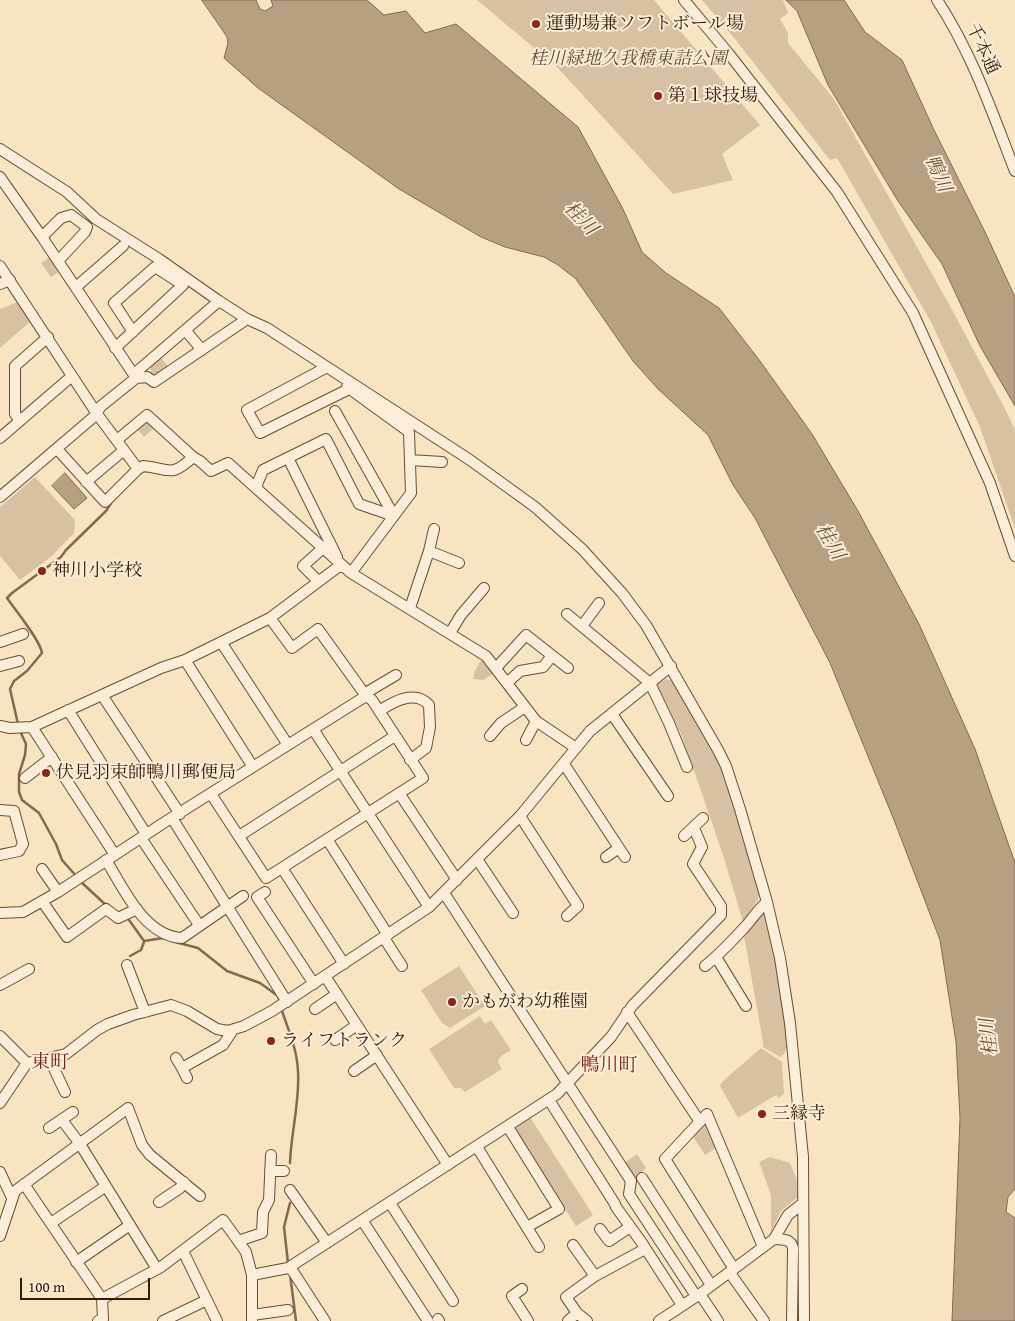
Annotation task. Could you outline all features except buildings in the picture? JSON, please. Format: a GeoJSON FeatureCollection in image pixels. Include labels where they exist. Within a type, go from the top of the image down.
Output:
{"type":"FeatureCollection","features":[{"type":"Feature","properties":{"kind":"street"},"geometry":{"type":"LineString","coordinates":[[684,0],[729,54],[837,192],[913,313],[990,483],[1015,556]]}},
{"type":"Feature","properties":{"kind":"street","name":"千本通"},"geometry":{"type":"LineString","coordinates":[[937,0],[952,22],[969,55],[1015,171]]}},
{"type":"Feature","properties":{"kind":"street"},"geometry":{"type":"LineString","coordinates":[[0,150],[67,192],[96,219],[157,263],[248,319],[268,328],[470,460],[535,507],[582,549],[622,594],[646,626],[671,666],[726,766],[767,902],[780,958],[790,1023],[803,1157],[804,1321]]}},
{"type":"Feature","properties":{"kind":"street"},"geometry":{"type":"LineString","coordinates":[[0,177],[135,376],[147,377],[154,382],[248,319]]}},
{"type":"Feature","properties":{"kind":"street"},"geometry":{"type":"LineString","coordinates":[[42,237],[60,218],[71,215],[79,203]]}},
{"type":"Feature","properties":{"kind":"street"},"geometry":{"type":"LineString","coordinates":[[58,261],[85,232],[87,227],[71,215]]}},
{"type":"Feature","properties":{"kind":"street"},"geometry":{"type":"LineString","coordinates":[[76,287],[123,246]]}},
{"type":"Feature","properties":{"kind":"street"},"geometry":{"type":"LineString","coordinates":[[115,348],[183,285],[157,263]]}},
{"type":"Feature","properties":{"kind":"street"},"geometry":{"type":"LineString","coordinates":[[133,332],[114,302],[157,263]]}},
{"type":"Feature","properties":{"kind":"street"},"geometry":{"type":"LineString","coordinates":[[0,266],[5,282],[48,337],[97,414],[138,469]]}},
{"type":"Feature","properties":{"kind":"street"},"geometry":{"type":"LineString","coordinates":[[0,497],[97,414],[100,407],[219,301]]}},
{"type":"Feature","properties":{"kind":"street"},"geometry":{"type":"LineString","coordinates":[[186,331],[202,350]]}},
{"type":"Feature","properties":{"kind":"street"},"geometry":{"type":"LineString","coordinates":[[20,421],[16,414],[15,366],[48,337]]}},
{"type":"Feature","properties":{"kind":"street"},"geometry":{"type":"LineString","coordinates":[[0,726],[10,728],[32,726],[161,668],[185,660],[270,618],[338,567],[345,567],[394,516],[411,493],[409,432],[349,389],[327,367]]}},
{"type":"Feature","properties":{"kind":"street"},"geometry":{"type":"LineString","coordinates":[[327,367],[247,410],[260,432],[349,389]]}},
{"type":"Feature","properties":{"kind":"street"},"geometry":{"type":"LineString","coordinates":[[0,438],[72,376]]}},
{"type":"Feature","properties":{"kind":"street"},"geometry":{"type":"LineString","coordinates":[[335,411],[394,516]]}},
{"type":"Feature","properties":{"kind":"street"},"geometry":{"type":"LineString","coordinates":[[117,440],[147,415],[211,471],[228,462],[322,549],[345,567],[486,656],[536,721],[576,748]]}},
{"type":"Feature","properties":{"kind":"street"},"geometry":{"type":"LineString","coordinates":[[256,487],[263,470],[326,439],[359,504],[394,516]]}},
{"type":"Feature","properties":{"kind":"street"},"geometry":{"type":"LineString","coordinates":[[57,449],[104,502],[143,466],[171,471],[186,464],[193,457]]}},
{"type":"Feature","properties":{"kind":"street"},"geometry":{"type":"LineString","coordinates":[[86,482],[124,450]]}},
{"type":"Feature","properties":{"kind":"street"},"geometry":{"type":"LineString","coordinates":[[288,458],[345,567]]}},
{"type":"Feature","properties":{"kind":"street"},"geometry":{"type":"LineString","coordinates":[[410,460],[442,462]]}},
{"type":"Feature","properties":{"kind":"street"},"geometry":{"type":"LineString","coordinates":[[410,608],[430,550],[434,529]]}},
{"type":"Feature","properties":{"kind":"street"},"geometry":{"type":"LineString","coordinates":[[318,581],[303,566],[322,549]]}},
{"type":"Feature","properties":{"kind":"street"},"geometry":{"type":"LineString","coordinates":[[430,550],[458,562]]}},
{"type":"Feature","properties":{"kind":"street"},"geometry":{"type":"LineString","coordinates":[[450,633],[461,615],[484,588]]}},
{"type":"Feature","properties":{"kind":"street"},"geometry":{"type":"LineString","coordinates":[[582,626],[599,603]]}},
{"type":"Feature","properties":{"kind":"street"},"geometry":{"type":"LineString","coordinates":[[568,614],[650,683],[688,767]]}},
{"type":"Feature","properties":{"kind":"street"},"geometry":{"type":"LineString","coordinates":[[211,794],[266,878],[423,778],[372,700],[366,696],[318,630],[292,648],[270,618]]}},
{"type":"Feature","properties":{"kind":"street"},"geometry":{"type":"LineString","coordinates":[[0,642],[23,634]]}},
{"type":"Feature","properties":{"kind":"street"},"geometry":{"type":"LineString","coordinates":[[496,668],[526,636],[568,668]]}},
{"type":"Feature","properties":{"kind":"street"},"geometry":{"type":"LineString","coordinates":[[221,642],[288,745]]}},
{"type":"Feature","properties":{"kind":"street"},"geometry":{"type":"LineString","coordinates":[[508,684],[520,671],[543,667],[552,656]]}},
{"type":"Feature","properties":{"kind":"street"},"geometry":{"type":"LineString","coordinates":[[185,660],[253,767]]}},
{"type":"Feature","properties":{"kind":"street"},"geometry":{"type":"LineString","coordinates":[[0,666],[19,661]]}},
{"type":"Feature","properties":{"kind":"street"},"geometry":{"type":"LineString","coordinates":[[0,1103],[27,1063],[66,1054],[97,1030],[108,1024],[171,1005],[177,1006],[217,1029],[228,1031],[260,1018],[314,984],[428,907],[444,893],[520,816],[590,731],[671,666]]}},
{"type":"Feature","properties":{"kind":"street"},"geometry":{"type":"LineString","coordinates":[[0,914],[23,912],[58,892],[396,675]]}},
{"type":"Feature","properties":{"kind":"street"},"geometry":{"type":"LineString","coordinates":[[102,695],[176,816],[282,1004]]}},
{"type":"Feature","properties":{"kind":"street"},"geometry":{"type":"LineString","coordinates":[[379,710],[395,700],[409,698],[421,699],[429,705],[430,727],[426,748],[410,760]]}},
{"type":"Feature","properties":{"kind":"street"},"geometry":{"type":"LineString","coordinates":[[490,736],[501,723],[525,707]]}},
{"type":"Feature","properties":{"kind":"street"},"geometry":{"type":"LineString","coordinates":[[68,710],[199,925]]}},
{"type":"Feature","properties":{"kind":"street"},"geometry":{"type":"LineString","coordinates":[[612,714],[668,796]]}},
{"type":"Feature","properties":{"kind":"street"},"geometry":{"type":"LineString","coordinates":[[526,740],[536,721]]}},
{"type":"Feature","properties":{"kind":"street"},"geometry":{"type":"LineString","coordinates":[[32,726],[110,858],[137,909],[149,924],[172,937],[182,938],[227,907],[254,897],[314,984]]}},
{"type":"Feature","properties":{"kind":"street"},"geometry":{"type":"LineString","coordinates":[[312,729],[428,907]]}},
{"type":"Feature","properties":{"kind":"street"},"geometry":{"type":"LineString","coordinates":[[239,836],[395,736]]}},
{"type":"Feature","properties":{"kind":"street"},"geometry":{"type":"LineString","coordinates":[[25,778],[52,757]]}},
{"type":"Feature","properties":{"kind":"street"},"geometry":{"type":"LineString","coordinates":[[564,764],[625,857]]}},
{"type":"Feature","properties":{"kind":"street"},"geometry":{"type":"LineString","coordinates":[[399,793],[456,880]]}},
{"type":"Feature","properties":{"kind":"street"},"geometry":{"type":"LineString","coordinates":[[0,810],[14,811],[23,844],[19,850],[0,855]]}},
{"type":"Feature","properties":{"kind":"street"},"geometry":{"type":"LineString","coordinates":[[520,816],[578,906],[567,916]]}},
{"type":"Feature","properties":{"kind":"street"},"geometry":{"type":"LineString","coordinates":[[684,836],[703,818]]}},
{"type":"Feature","properties":{"kind":"street"},"geometry":{"type":"LineString","coordinates":[[252,1275],[290,1267],[557,1094],[611,1037],[627,1012],[721,915],[721,906],[693,864],[702,847],[694,828]]}},
{"type":"Feature","properties":{"kind":"street"},"geometry":{"type":"LineString","coordinates":[[327,839],[402,966]]}},
{"type":"Feature","properties":{"kind":"street"},"geometry":{"type":"LineString","coordinates":[[606,857],[619,848]]}},
{"type":"Feature","properties":{"kind":"street"},"geometry":{"type":"LineString","coordinates":[[477,859],[513,913]]}},
{"type":"Feature","properties":{"kind":"street"},"geometry":{"type":"LineString","coordinates":[[282,868],[344,964]]}},
{"type":"Feature","properties":{"kind":"street"},"geometry":{"type":"LineString","coordinates":[[42,869],[58,892]]}},
{"type":"Feature","properties":{"kind":"street"},"geometry":{"type":"LineString","coordinates":[[444,893],[566,1084],[631,1181],[629,1194],[718,1321]]}},
{"type":"Feature","properties":{"kind":"street"},"geometry":{"type":"LineString","coordinates":[[42,901],[67,937],[106,909],[118,918],[137,909]]}},
{"type":"Feature","properties":{"kind":"street"},"geometry":{"type":"LineString","coordinates":[[705,966],[743,930],[758,908],[767,902]]}},
{"type":"Feature","properties":{"kind":"street"},"geometry":{"type":"LineString","coordinates":[[716,957],[746,1006]]}},
{"type":"Feature","properties":{"kind":"street"},"geometry":{"type":"LineString","coordinates":[[127,965],[145,1012]]}},
{"type":"Feature","properties":{"kind":"street"},"geometry":{"type":"LineString","coordinates":[[0,985],[29,969]]}},
{"type":"Feature","properties":{"kind":"street"},"geometry":{"type":"LineString","coordinates":[[325,976],[448,1166]]}},
{"type":"Feature","properties":{"kind":"street"},"geometry":{"type":"LineString","coordinates":[[315,1009],[336,994]]}},
{"type":"Feature","properties":{"kind":"street"},"geometry":{"type":"LineString","coordinates":[[627,1012],[700,1122]]}},
{"type":"Feature","properties":{"kind":"street"},"geometry":{"type":"LineString","coordinates":[[335,1040],[357,1025]]}},
{"type":"Feature","properties":{"kind":"street"},"geometry":{"type":"LineString","coordinates":[[182,1068],[223,1045],[233,1030]]}},
{"type":"Feature","properties":{"kind":"street"},"geometry":{"type":"LineString","coordinates":[[0,1036],[27,1063]]}},
{"type":"Feature","properties":{"kind":"street"},"geometry":{"type":"LineString","coordinates":[[354,1071],[376,1055]]}},
{"type":"Feature","properties":{"kind":"street"},"geometry":{"type":"LineString","coordinates":[[49,1058],[65,1092]]}},
{"type":"Feature","properties":{"kind":"street"},"geometry":{"type":"LineString","coordinates":[[176,1058],[187,1078]]}},
{"type":"Feature","properties":{"kind":"street"},"geometry":{"type":"LineString","coordinates":[[549,1100],[682,1306]]}},
{"type":"Feature","properties":{"kind":"street"},"geometry":{"type":"LineString","coordinates":[[0,1236],[15,1192],[128,1108],[142,1146],[150,1155],[200,1196]]}},
{"type":"Feature","properties":{"kind":"street"},"geometry":{"type":"LineString","coordinates":[[49,1128],[74,1112]]}},
{"type":"Feature","properties":{"kind":"street"},"geometry":{"type":"LineString","coordinates":[[763,1248],[707,1114],[665,1159],[764,1321]]}},
{"type":"Feature","properties":{"kind":"street"},"geometry":{"type":"LineString","coordinates":[[62,1120],[80,1144],[158,1269]]}},
{"type":"Feature","properties":{"kind":"street"},"geometry":{"type":"LineString","coordinates":[[508,1127],[559,1209],[527,1228]]}},
{"type":"Feature","properties":{"kind":"street"},"geometry":{"type":"LineString","coordinates":[[477,1147],[539,1247]]}},
{"type":"Feature","properties":{"kind":"street"},"geometry":{"type":"LineString","coordinates":[[238,1241],[262,1233],[263,1212],[269,1200],[271,1155]]}},
{"type":"Feature","properties":{"kind":"street"},"geometry":{"type":"LineString","coordinates":[[270,1171],[284,1171]]}},
{"type":"Feature","properties":{"kind":"street"},"geometry":{"type":"LineString","coordinates":[[0,1172],[12,1198]]}},
{"type":"Feature","properties":{"kind":"street"},"geometry":{"type":"LineString","coordinates":[[642,1178],[712,1285]]}},
{"type":"Feature","properties":{"kind":"street"},"geometry":{"type":"LineString","coordinates":[[159,1202],[180,1188],[184,1182]]}},
{"type":"Feature","properties":{"kind":"street"},"geometry":{"type":"LineString","coordinates":[[24,1184],[102,1299],[102,1320]]}},
{"type":"Feature","properties":{"kind":"street"},"geometry":{"type":"LineString","coordinates":[[51,1223],[106,1186]]}},
{"type":"Feature","properties":{"kind":"street"},"geometry":{"type":"LineString","coordinates":[[290,1190],[326,1244]]}},
{"type":"Feature","properties":{"kind":"street"},"geometry":{"type":"LineString","coordinates":[[390,1203],[453,1301]]}},
{"type":"Feature","properties":{"kind":"street"},"geometry":{"type":"LineString","coordinates":[[666,1319],[774,1240],[788,1215],[803,1203]]}},
{"type":"Feature","properties":{"kind":"street"},"geometry":{"type":"LineString","coordinates":[[102,1299],[158,1269],[223,1220],[246,1252],[252,1275],[252,1318],[288,1310]]}},
{"type":"Feature","properties":{"kind":"street"},"geometry":{"type":"LineString","coordinates":[[362,1220],[435,1320]]}},
{"type":"Feature","properties":{"kind":"street"},"geometry":{"type":"LineString","coordinates":[[76,1262],[130,1224]]}},
{"type":"Feature","properties":{"kind":"street"},"geometry":{"type":"LineString","coordinates":[[600,1229],[609,1241],[630,1227]]}},
{"type":"Feature","properties":{"kind":"street"},"geometry":{"type":"LineString","coordinates":[[774,1240],[788,1240],[793,1248],[792,1321]]}},
{"type":"Feature","properties":{"kind":"street"},"geometry":{"type":"LineString","coordinates":[[573,1245],[595,1276]]}},
{"type":"Feature","properties":{"kind":"street"},"geometry":{"type":"LineString","coordinates":[[587,1321],[578,1313],[566,1297],[595,1276],[645,1250]]}},
{"type":"Feature","properties":{"kind":"street"},"geometry":{"type":"LineString","coordinates":[[183,1251],[217,1321]]}},
{"type":"Feature","properties":{"kind":"street"},"geometry":{"type":"LineString","coordinates":[[290,1267],[325,1321]]}},
{"type":"Feature","properties":{"kind":"street"},"geometry":{"type":"LineString","coordinates":[[522,1289],[512,1296],[528,1321]]}},
{"type":"Feature","properties":{"kind":"street"},"geometry":{"type":"LineString","coordinates":[[162,1321],[207,1300]]}},
{"type":"Feature","properties":{"kind":"street"},"geometry":{"type":"LineString","coordinates":[[568,1321],[578,1313]]}},
{"type":"Feature","properties":{"kind":"green space","name":"桂川緑地久我橋東詰公園"},"geometry":{"type":"Polygon","coordinates":[[[477,0],[654,0],[760,125],[722,154],[733,180],[673,194],[558,68],[477,0]]]}},
{"type":"Feature","properties":{"kind":"green space"},"geometry":{"type":"Polygon","coordinates":[[[702,0],[783,0],[788,13],[780,19],[788,33],[788,43],[834,99],[950,306],[1015,430],[1015,529],[980,427],[931,322],[837,158],[830,160],[702,0]]]}},
{"type":"Feature","properties":{"kind":"green space"},"geometry":{"type":"Polygon","coordinates":[[[51,256],[60,271],[51,277],[41,263],[51,256]]]}},
{"type":"Feature","properties":{"kind":"green space"},"geometry":{"type":"Polygon","coordinates":[[[20,301],[32,320],[0,348],[0,309],[20,301]]]}},
{"type":"Feature","properties":{"kind":"green space"},"geometry":{"type":"Polygon","coordinates":[[[161,358],[169,367],[157,375],[151,374],[151,366],[161,358]]]}},
{"type":"Feature","properties":{"kind":"green space"},"geometry":{"type":"Polygon","coordinates":[[[145,421],[151,422],[156,426],[144,437],[136,428],[145,421]]]}},
{"type":"Feature","properties":{"kind":"green space"},"geometry":{"type":"Polygon","coordinates":[[[35,477],[75,520],[74,533],[52,556],[20,580],[0,556],[0,507],[35,477]]]}},
{"type":"Feature","properties":{"kind":"green space"},"geometry":{"type":"Polygon","coordinates":[[[481,660],[487,662],[495,673],[483,680],[473,679],[475,671],[481,660]]]}},
{"type":"Feature","properties":{"kind":"green space"},"geometry":{"type":"Polygon","coordinates":[[[666,679],[673,681],[721,765],[760,891],[758,899],[743,922],[723,855],[682,736],[657,684],[666,679]]]}},
{"type":"Feature","properties":{"kind":"green space"},"geometry":{"type":"Polygon","coordinates":[[[762,912],[767,913],[776,959],[788,1045],[784,1054],[780,1057],[763,1047],[744,936],[762,912]]]}},
{"type":"Feature","properties":{"kind":"green space"},"geometry":{"type":"Polygon","coordinates":[[[459,966],[485,1006],[450,1028],[442,1023],[421,990],[459,966]]]}},
{"type":"Feature","properties":{"kind":"green space"},"geometry":{"type":"Polygon","coordinates":[[[480,1016],[485,1024],[491,1020],[511,1050],[500,1057],[498,1062],[502,1069],[465,1092],[461,1088],[454,1088],[429,1049],[480,1016]]]}},
{"type":"Feature","properties":{"kind":"green space"},"geometry":{"type":"Polygon","coordinates":[[[761,1048],[782,1062],[784,1094],[779,1098],[776,1095],[738,1118],[720,1086],[723,1081],[761,1048]]]}},
{"type":"Feature","properties":{"kind":"green space"},"geometry":{"type":"Polygon","coordinates":[[[530,1117],[593,1215],[576,1226],[513,1128],[530,1117]]]}},
{"type":"Feature","properties":{"kind":"green space"},"geometry":{"type":"Polygon","coordinates":[[[703,1123],[708,1124],[718,1147],[705,1155],[692,1135],[703,1123]]]}},
{"type":"Feature","properties":{"kind":"green space"},"geometry":{"type":"Polygon","coordinates":[[[637,1154],[646,1168],[635,1179],[624,1163],[637,1154]]]}},
{"type":"Feature","properties":{"kind":"green space"},"geometry":{"type":"Polygon","coordinates":[[[770,1157],[790,1163],[799,1185],[798,1197],[781,1211],[771,1232],[771,1195],[759,1162],[770,1157]]]}},
{"type":"Feature","properties":{"kind":"water","name":"桂川"},"geometry":{"type":"Polygon","coordinates":[[[202,0],[256,0],[260,9],[265,11],[273,6],[271,0],[367,0],[384,15],[406,11],[425,33],[456,24],[578,127],[623,209],[642,252],[666,273],[719,308],[760,361],[812,434],[858,511],[919,624],[975,749],[1015,863],[1015,1189],[1008,1197],[1006,1212],[1015,1218],[1015,1321],[952,1321],[960,1118],[956,1042],[940,940],[894,820],[830,663],[755,518],[733,485],[708,435],[658,389],[633,361],[576,279],[544,257],[505,247],[481,237],[399,189],[258,88],[224,58],[228,43],[227,37],[202,0]]]}},
{"type":"Feature","properties":{"kind":"water","name":"鴨川"},"geometry":{"type":"Polygon","coordinates":[[[786,0],[844,0],[865,32],[902,60],[1015,297],[1015,406],[980,346],[942,264],[898,201],[828,85],[797,11],[786,0]]]}},
{"type":"Feature","properties":{"kind":"water"},"geometry":{"type":"Polygon","coordinates":[[[65,473],[87,498],[74,509],[52,486],[65,473]]]}},
{"type":"Feature","properties":{"kind":"waterway"},"geometry":{"type":"LineString","coordinates":[[18,724],[10,689],[14,681],[27,671],[42,653],[32,633],[7,598],[61,557],[106,511],[111,503]]}},
{"type":"Feature","properties":{"kind":"waterway"},"geometry":{"type":"LineString","coordinates":[[21,733],[26,744],[25,755],[19,774],[19,792],[22,800],[39,813],[56,844],[62,860],[77,877]]}},
{"type":"Feature","properties":{"kind":"waterway"},"geometry":{"type":"LineString","coordinates":[[80,881],[107,906]]}},
{"type":"Feature","properties":{"kind":"waterway"},"geometry":{"type":"LineString","coordinates":[[129,920],[144,941],[166,939]]}},
{"type":"Feature","properties":{"kind":"waterway"},"geometry":{"type":"LineString","coordinates":[[171,941],[198,948],[227,971],[260,983],[278,996],[280,1003]]}},
{"type":"Feature","properties":{"kind":"waterway"},"geometry":{"type":"LineString","coordinates":[[130,956],[141,950],[144,942]]}},
{"type":"Feature","properties":{"kind":"waterway"},"geometry":{"type":"LineString","coordinates":[[281,1008],[294,1047],[298,1071],[298,1094],[290,1163]]}},
{"type":"Feature","properties":{"kind":"waterway"},"geometry":{"type":"LineString","coordinates":[[288,1263],[284,1227],[290,1203]]}},
{"type":"Feature","properties":{"kind":"waterway"},"geometry":{"type":"LineString","coordinates":[[290,1274],[296,1321]]}},
{"type":"Feature","properties":{"kind":"place","name":"運動場兼ソフトボール場"},"geometry":{"type":"Point","coordinates":[536,24]}},
{"type":"Feature","properties":{"kind":"place","name":"第１球技場"},"geometry":{"type":"Point","coordinates":[658,96]}},
{"type":"Feature","properties":{"kind":"place","name":"神川小学校"},"geometry":{"type":"Point","coordinates":[42,571]}},
{"type":"Feature","properties":{"kind":"place","name":"伏見羽束師鴨川郵便局"},"geometry":{"type":"Point","coordinates":[46,773]}},
{"type":"Feature","properties":{"kind":"place","name":"かもがわ幼稚園"},"geometry":{"type":"Point","coordinates":[452,1002]}},
{"type":"Feature","properties":{"kind":"place","name":"ライフトランク"},"geometry":{"type":"Point","coordinates":[271,1041]}},
{"type":"Feature","properties":{"kind":"place","name":"三縁寺"},"geometry":{"type":"Point","coordinates":[762,1114]}},
{"type":"Feature","properties":{"kind":"district","name":"東町"},"geometry":{"type":"Point","coordinates":[50,1063]}},
{"type":"Feature","properties":{"kind":"district","name":"鴨川町"},"geometry":{"type":"Point","coordinates":[609,1066]}}]}
